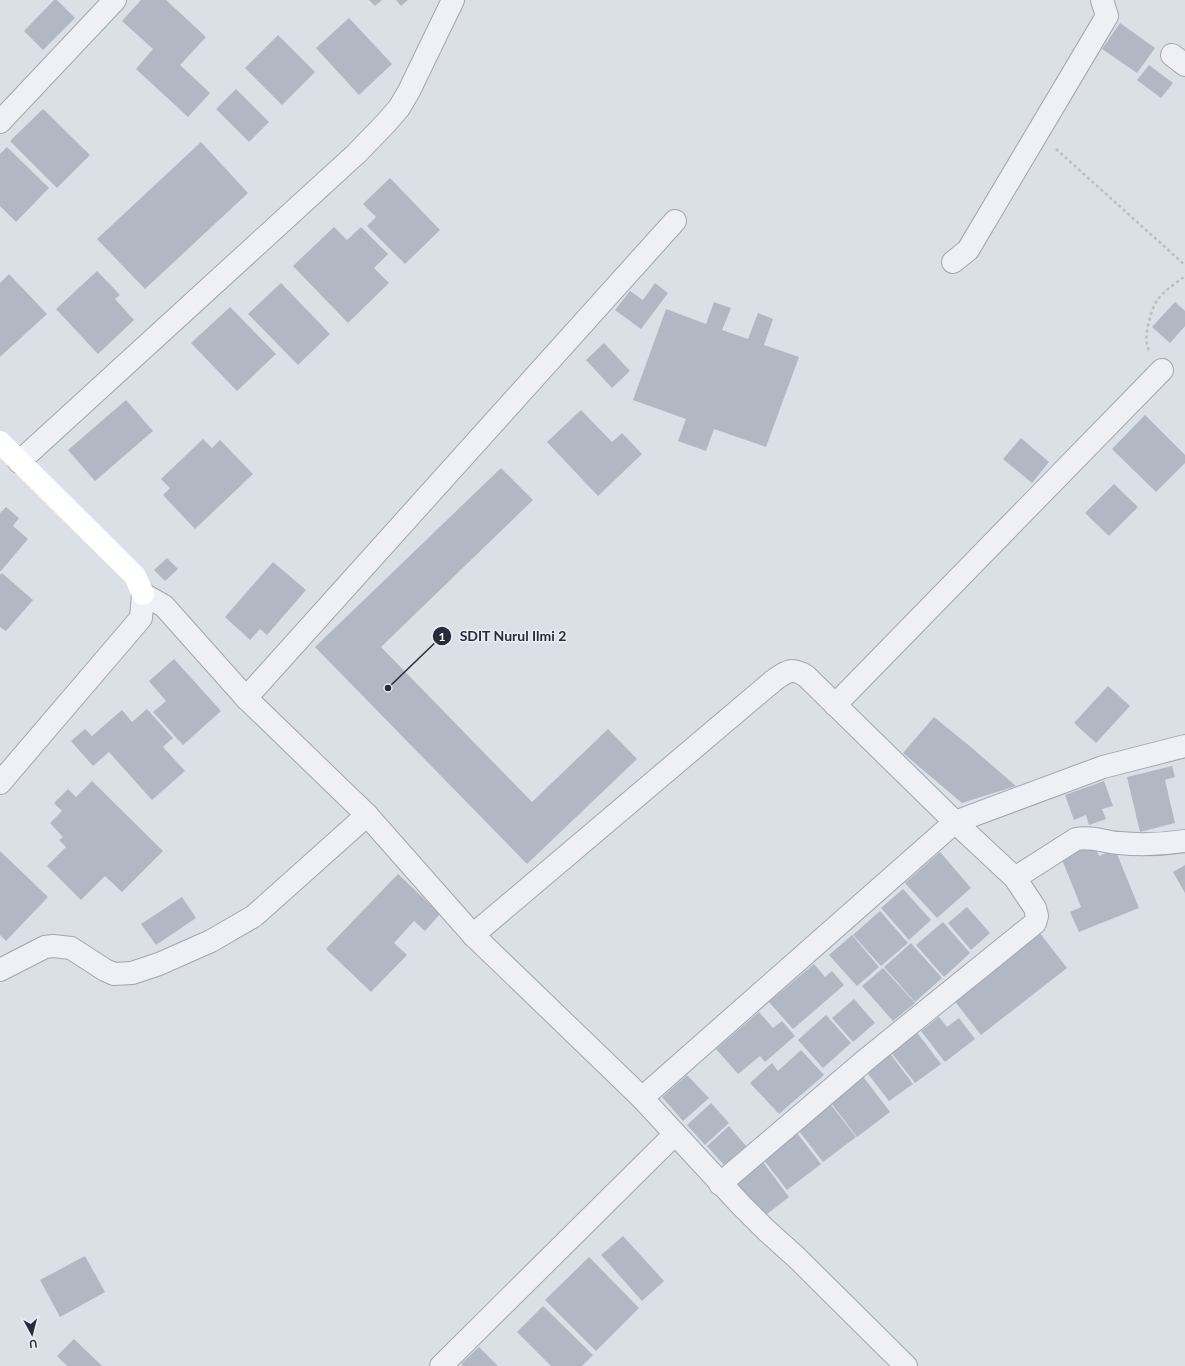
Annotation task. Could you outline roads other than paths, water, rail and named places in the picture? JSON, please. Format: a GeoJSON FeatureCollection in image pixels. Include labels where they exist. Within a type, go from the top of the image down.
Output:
{"type":"FeatureCollection","features":[{"type":"Feature","properties":{"kind":"street"},"geometry":{"type":"LineString","coordinates":[[0,122],[115,0]]}},
{"type":"Feature","properties":{"kind":"street"},"geometry":{"type":"LineString","coordinates":[[19,462],[356,154],[386,123],[399,108],[409,91],[453,0]]}},
{"type":"Feature","properties":{"kind":"street"},"geometry":{"type":"LineString","coordinates":[[953,262],[968,250],[1107,16],[1102,0]]}},
{"type":"Feature","properties":{"kind":"street"},"geometry":{"type":"LineString","coordinates":[[246,698],[675,221]]}},
{"type":"Feature","properties":{"kind":"street"},"geometry":{"type":"LineString","coordinates":[[835,705],[1162,370]]}},
{"type":"Feature","properties":{"kind":"street"},"geometry":{"type":"LineString","coordinates":[[0,442],[134,576],[143,594],[141,618],[0,783]]}},
{"type":"Feature","properties":{"kind":"street"},"geometry":{"type":"LineString","coordinates":[[143,594],[164,606],[246,698],[367,815],[473,935],[642,1098],[720,1184],[906,1366]]}},
{"type":"Feature","properties":{"kind":"street"},"geometry":{"type":"LineString","coordinates":[[473,935],[761,691],[785,672],[793,670],[806,676],[955,822],[1016,878],[1035,908],[1037,916],[1035,923],[868,1058],[720,1184]]}},
{"type":"Feature","properties":{"kind":"street"},"geometry":{"type":"LineString","coordinates":[[642,1098],[955,822],[1103,767],[1185,746]]}},
{"type":"Feature","properties":{"kind":"street"},"geometry":{"type":"LineString","coordinates":[[0,970],[45,948],[53,946],[71,948],[105,970],[114,974],[132,973],[160,964],[210,941],[254,916],[367,815]]}},
{"type":"Feature","properties":{"kind":"street"},"geometry":{"type":"LineString","coordinates":[[1016,878],[1076,839],[1084,837],[1132,844],[1185,841]]}},
{"type":"Feature","properties":{"kind":"street"},"geometry":{"type":"LineString","coordinates":[[441,1366],[675,1134]]}},
{"type":"Feature","properties":{"kind":"place","name":"SDIT Nurul Ilmi 2"},"geometry":{"type":"Point","coordinates":[388,688]}}]}
